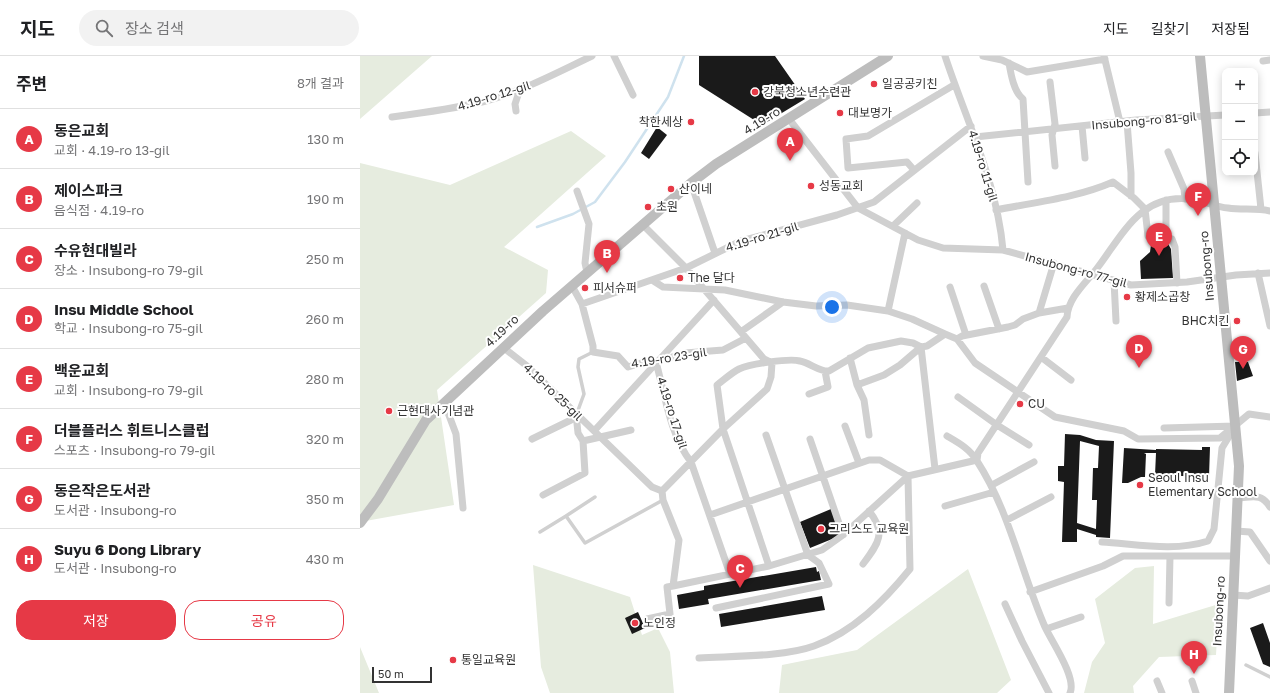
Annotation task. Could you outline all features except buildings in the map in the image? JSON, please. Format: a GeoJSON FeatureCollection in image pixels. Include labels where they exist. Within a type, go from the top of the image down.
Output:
{"type":"FeatureCollection","features":[{"type":"Feature","properties":{"kind":"street","name":"4.19-ro 12-gil"},"geometry":{"type":"LineString","coordinates":[[392,117],[451,109],[484,102],[520,89],[592,56]]}},
{"type":"Feature","properties":{"kind":"street"},"geometry":{"type":"LineString","coordinates":[[614,56],[633,95]]}},
{"type":"Feature","properties":{"kind":"street","name":"4.19-ro"},"geometry":{"type":"LineString","coordinates":[[360,523],[378,499],[426,420],[587,272],[642,224],[716,164],[888,56]]}},
{"type":"Feature","properties":{"kind":"street","name":"4.19-ro 11-gil"},"geometry":{"type":"LineString","coordinates":[[945,56],[954,84],[976,137],[996,210],[1003,250]]}},
{"type":"Feature","properties":{"kind":"street"},"geometry":{"type":"LineString","coordinates":[[984,56],[1009,63],[1027,72],[1104,58],[1123,122],[1131,173],[1131,196]]}},
{"type":"Feature","properties":{"kind":"street","name":"Insubong-ro"},"geometry":{"type":"LineString","coordinates":[[1200,56],[1239,466],[1228,693]]}},
{"type":"Feature","properties":{"kind":"street"},"geometry":{"type":"LineString","coordinates":[[1009,63],[1012,78],[1020,96],[1024,100],[1028,182]]}},
{"type":"Feature","properties":{"kind":"street"},"geometry":{"type":"LineString","coordinates":[[1050,82],[1055,124],[1053,129],[1055,166]]}},
{"type":"Feature","properties":{"kind":"street"},"geometry":{"type":"LineString","coordinates":[[914,170],[907,162],[848,168],[846,139],[868,136],[954,84]]}},
{"type":"Feature","properties":{"kind":"street"},"geometry":{"type":"LineString","coordinates":[[516,111],[515,104],[520,89]]}},
{"type":"Feature","properties":{"kind":"street"},"geometry":{"type":"LineString","coordinates":[[1258,113],[1270,112]]}},
{"type":"Feature","properties":{"kind":"street","name":"Insubong-ro 81-gil"},"geometry":{"type":"LineString","coordinates":[[976,137],[1123,122],[1222,115]]}},
{"type":"Feature","properties":{"kind":"street"},"geometry":{"type":"LineString","coordinates":[[789,119],[858,208]]}},
{"type":"Feature","properties":{"kind":"street","name":"4.19-ro 21-gil"},"geometry":{"type":"LineString","coordinates":[[582,304],[686,268],[741,240],[858,208],[874,202],[971,126]]}},
{"type":"Feature","properties":{"kind":"street","name":"Insubong-ro 81-gil"},"geometry":{"type":"LineString","coordinates":[[1082,126],[1085,158]]}},
{"type":"Feature","properties":{"kind":"street"},"geometry":{"type":"LineString","coordinates":[[1168,152],[1184,189],[1185,199]]}},
{"type":"Feature","properties":{"kind":"street"},"geometry":{"type":"LineString","coordinates":[[1257,176],[1261,209]]}},
{"type":"Feature","properties":{"kind":"street"},"geometry":{"type":"LineString","coordinates":[[996,210],[1037,201],[1057,200],[1113,182],[1145,209],[1148,236]]}},
{"type":"Feature","properties":{"kind":"street"},"geometry":{"type":"LineString","coordinates":[[691,183],[715,253]]}},
{"type":"Feature","properties":{"kind":"street"},"geometry":{"type":"LineString","coordinates":[[577,191],[589,224],[585,263],[587,272]]}},
{"type":"Feature","properties":{"kind":"street"},"geometry":{"type":"LineString","coordinates":[[977,460],[978,454],[1067,317],[1068,308],[1082,285],[1120,236],[1145,209],[1156,202],[1185,199],[1228,208],[1261,209],[1270,211]]}},
{"type":"Feature","properties":{"kind":"street"},"geometry":{"type":"LineString","coordinates":[[1166,200],[1169,237],[1175,247],[1178,283]]}},
{"type":"Feature","properties":{"kind":"street"},"geometry":{"type":"LineString","coordinates":[[893,226],[917,203]]}},
{"type":"Feature","properties":{"kind":"street","name":"Insubong-ro 77-gil"},"geometry":{"type":"LineString","coordinates":[[858,208],[918,240],[943,248],[1003,250],[1131,285],[1178,283],[1258,273],[1270,273]]}},
{"type":"Feature","properties":{"kind":"street"},"geometry":{"type":"LineString","coordinates":[[642,224],[686,268],[764,358],[772,363]]}},
{"type":"Feature","properties":{"kind":"street"},"geometry":{"type":"LineString","coordinates":[[888,311],[905,233]]}},
{"type":"Feature","properties":{"kind":"street"},"geometry":{"type":"LineString","coordinates":[[1039,314],[1054,263]]}},
{"type":"Feature","properties":{"kind":"street"},"geometry":{"type":"LineString","coordinates":[[1258,273],[1270,326]]}},
{"type":"Feature","properties":{"kind":"street"},"geometry":{"type":"LineString","coordinates":[[652,280],[663,287],[732,291],[784,302],[816,306],[847,305],[888,311],[912,319],[957,339],[975,363],[1055,417],[1124,431],[1138,439],[1220,438],[1249,414],[1270,417]]}},
{"type":"Feature","properties":{"kind":"street"},"geometry":{"type":"LineString","coordinates":[[1114,281],[1116,321]]}},
{"type":"Feature","properties":{"kind":"street"},"geometry":{"type":"LineString","coordinates":[[572,286],[582,304],[593,346],[592,352]]}},
{"type":"Feature","properties":{"kind":"street"},"geometry":{"type":"LineString","coordinates":[[984,286],[999,329]]}},
{"type":"Feature","properties":{"kind":"street"},"geometry":{"type":"LineString","coordinates":[[950,287],[966,335]]}},
{"type":"Feature","properties":{"kind":"street","name":"4.19-ro 17-gil"},"geometry":{"type":"LineString","coordinates":[[594,431],[714,300]]}},
{"type":"Feature","properties":{"kind":"street"},"geometry":{"type":"LineString","coordinates":[[742,331],[784,302]]}},
{"type":"Feature","properties":{"kind":"street"},"geometry":{"type":"LineString","coordinates":[[957,339],[966,335],[1015,325],[1023,319],[1068,308]]}},
{"type":"Feature","properties":{"kind":"street"},"geometry":{"type":"LineString","coordinates":[[857,385],[884,375],[900,365],[921,347],[927,346],[945,334]]}},
{"type":"Feature","properties":{"kind":"street","name":"4.19-ro 23-gil"},"geometry":{"type":"LineString","coordinates":[[592,352],[618,356],[628,367],[651,360],[656,362],[685,353],[723,350],[746,338]]}},
{"type":"Feature","properties":{"kind":"street"},"geometry":{"type":"LineString","coordinates":[[769,566],[723,429],[717,385],[739,369],[765,362],[772,363],[799,360],[812,364],[825,371],[829,371],[868,348],[888,342],[901,341],[913,343],[921,347]]}},
{"type":"Feature","properties":{"kind":"street"},"geometry":{"type":"LineString","coordinates":[[921,347],[935,469]]}},
{"type":"Feature","properties":{"kind":"street","name":"4.19-ro 25-gil"},"geometry":{"type":"LineString","coordinates":[[504,348],[527,366],[652,487],[662,491]]}},
{"type":"Feature","properties":{"kind":"street"},"geometry":{"type":"LineString","coordinates":[[1041,357],[1072,380]]}},
{"type":"Feature","properties":{"kind":"street"},"geometry":{"type":"LineString","coordinates":[[850,358],[857,385],[864,400],[869,435]]}},
{"type":"Feature","properties":{"kind":"street","name":"4.19-ro 17-gil"},"geometry":{"type":"LineString","coordinates":[[656,362],[673,424],[691,462]]}},
{"type":"Feature","properties":{"kind":"street","name":"4.19-ro 17-gil"},"geometry":{"type":"LineString","coordinates":[[662,491],[723,429],[767,389],[771,377],[772,363]]}},
{"type":"Feature","properties":{"kind":"street"},"geometry":{"type":"LineString","coordinates":[[809,394],[828,387],[825,371]]}},
{"type":"Feature","properties":{"kind":"street"},"geometry":{"type":"LineString","coordinates":[[958,397],[997,425],[1029,445]]}},
{"type":"Feature","properties":{"kind":"street"},"geometry":{"type":"LineString","coordinates":[[444,402],[456,434],[463,508]]}},
{"type":"Feature","properties":{"kind":"street"},"geometry":{"type":"LineString","coordinates":[[532,439],[571,420],[576,414]]}},
{"type":"Feature","properties":{"kind":"street"},"geometry":{"type":"LineString","coordinates":[[542,495],[584,473],[583,440],[578,433],[576,414]]}},
{"type":"Feature","properties":{"kind":"street"},"geometry":{"type":"LineString","coordinates":[[845,426],[859,463]]}},
{"type":"Feature","properties":{"kind":"street"},"geometry":{"type":"LineString","coordinates":[[1164,428],[1235,426]]}},
{"type":"Feature","properties":{"kind":"street"},"geometry":{"type":"LineString","coordinates":[[1102,542],[1194,546],[1208,540],[1214,529],[1222,448],[1235,426]]}},
{"type":"Feature","properties":{"kind":"street"},"geometry":{"type":"LineString","coordinates":[[583,440],[631,430]]}},
{"type":"Feature","properties":{"kind":"street"},"geometry":{"type":"LineString","coordinates":[[716,608],[829,584],[819,563],[808,555],[786,488],[766,435]]}},
{"type":"Feature","properties":{"kind":"street"},"geometry":{"type":"LineString","coordinates":[[947,436],[966,448],[977,460],[993,488],[1007,520],[1030,592],[1046,629],[1071,677],[1070,693]]}},
{"type":"Feature","properties":{"kind":"street"},"geometry":{"type":"LineString","coordinates":[[810,439],[843,535]]}},
{"type":"Feature","properties":{"kind":"street"},"geometry":{"type":"LineString","coordinates":[[710,515],[869,460],[880,460],[908,476]]}},
{"type":"Feature","properties":{"kind":"street"},"geometry":{"type":"LineString","coordinates":[[647,619],[670,614],[667,586],[769,566],[822,550],[843,535],[908,476],[977,460]]}},
{"type":"Feature","properties":{"kind":"street"},"geometry":{"type":"LineString","coordinates":[[691,462],[730,574]]}},
{"type":"Feature","properties":{"kind":"street"},"geometry":{"type":"LineString","coordinates":[[945,506],[993,488],[1034,462]]}},
{"type":"Feature","properties":{"kind":"street"},"geometry":{"type":"LineString","coordinates":[[698,658],[768,654],[814,646],[855,624],[869,612],[896,586],[910,569],[908,476]]}},
{"type":"Feature","properties":{"kind":"street"},"geometry":{"type":"LineString","coordinates":[[662,491],[663,500],[679,540],[673,586]]}},
{"type":"Feature","properties":{"kind":"street"},"geometry":{"type":"LineString","coordinates":[[1238,498],[1259,496],[1265,499],[1270,507]]}},
{"type":"Feature","properties":{"kind":"street"},"geometry":{"type":"LineString","coordinates":[[1007,520],[1051,497]]}},
{"type":"Feature","properties":{"kind":"street"},"geometry":{"type":"LineString","coordinates":[[863,564],[877,545],[880,532],[876,520],[869,512]]}},
{"type":"Feature","properties":{"kind":"street"},"geometry":{"type":"LineString","coordinates":[[1236,531],[1250,532],[1270,561]]}},
{"type":"Feature","properties":{"kind":"street"},"geometry":{"type":"LineString","coordinates":[[1030,592],[1103,566],[1123,556],[1235,556]]}},
{"type":"Feature","properties":{"kind":"street"},"geometry":{"type":"LineString","coordinates":[[1170,556],[1170,603]]}},
{"type":"Feature","properties":{"kind":"street"},"geometry":{"type":"LineString","coordinates":[[1233,596],[1248,596],[1270,588]]}},
{"type":"Feature","properties":{"kind":"street"},"geometry":{"type":"LineString","coordinates":[[1005,604],[1049,693]]}},
{"type":"Feature","properties":{"kind":"street"},"geometry":{"type":"LineString","coordinates":[[1046,629],[1081,617]]}},
{"type":"Feature","properties":{"kind":"street"},"geometry":{"type":"LineString","coordinates":[[1157,681],[1162,693]]}},
{"type":"Feature","properties":{"kind":"street"},"geometry":{"type":"LineString","coordinates":[[1192,681],[1196,693]]}},
{"type":"Feature","properties":{"kind":"lane"},"geometry":{"type":"LineString","coordinates":[[576,414],[584,394],[578,367],[579,359],[592,352]]}},
{"type":"Feature","properties":{"kind":"lane"},"geometry":{"type":"LineString","coordinates":[[540,532],[594,497]]}},
{"type":"Feature","properties":{"kind":"lane"},"geometry":{"type":"LineString","coordinates":[[566,516],[585,543],[663,500]]}},
{"type":"Feature","properties":{"kind":"lane"},"geometry":{"type":"LineString","coordinates":[[1246,665],[1270,677]]}},
{"type":"Feature","properties":{"kind":"shaded area"},"geometry":{"type":"Polygon","coordinates":[[[360,56],[432,56],[360,119],[360,56]]]}},
{"type":"Feature","properties":{"kind":"shaded area"},"geometry":{"type":"Polygon","coordinates":[[[571,131],[606,156],[504,247],[548,270],[546,293],[437,390],[454,505],[360,522],[360,163],[450,185],[571,131]]]}},
{"type":"Feature","properties":{"kind":"shaded area"},"geometry":{"type":"Polygon","coordinates":[[[533,565],[630,597],[642,635],[658,628],[670,652],[674,693],[550,693],[541,667],[533,565]]]}},
{"type":"Feature","properties":{"kind":"shaded area"},"geometry":{"type":"Polygon","coordinates":[[[1154,566],[1153,624],[1219,604],[1216,655],[1159,657],[1133,686],[1134,693],[1084,693],[1092,662],[1105,643],[1095,599],[1135,568],[1154,566]]]}},
{"type":"Feature","properties":{"kind":"shaded area"},"geometry":{"type":"Polygon","coordinates":[[[968,569],[1011,680],[997,693],[779,693],[782,665],[857,650],[968,569]]]}},
{"type":"Feature","properties":{"kind":"shaded area"},"geometry":{"type":"Polygon","coordinates":[[[360,647],[379,693],[360,693],[360,647]]]}},
{"type":"Feature","properties":{"kind":"waterway"},"geometry":{"type":"LineString","coordinates":[[537,227],[573,214],[595,202],[625,162],[668,97],[684,56]]}},
{"type":"Feature","properties":{"kind":"place","name":"일공공키친"},"geometry":{"type":"Point","coordinates":[874,84]}},
{"type":"Feature","properties":{"kind":"place","name":"강북청소년수련관"},"geometry":{"type":"Point","coordinates":[755,92]}},
{"type":"Feature","properties":{"kind":"place","name":"대보명가"},"geometry":{"type":"Point","coordinates":[840,113]}},
{"type":"Feature","properties":{"kind":"place","name":"착한세상"},"geometry":{"type":"Point","coordinates":[691,122]}},
{"type":"Feature","properties":{"kind":"place","name":"동은교회"},"geometry":{"type":"Point","coordinates":[790,161]}},
{"type":"Feature","properties":{"kind":"place","name":"성동교회"},"geometry":{"type":"Point","coordinates":[811,186]}},
{"type":"Feature","properties":{"kind":"place","name":"산이네"},"geometry":{"type":"Point","coordinates":[671,189]}},
{"type":"Feature","properties":{"kind":"place","name":"초원"},"geometry":{"type":"Point","coordinates":[648,207]}},
{"type":"Feature","properties":{"kind":"place","name":"더블플러스 휘트니스클럽"},"geometry":{"type":"Point","coordinates":[1198,216]}},
{"type":"Feature","properties":{"kind":"place","name":"백운교회"},"geometry":{"type":"Point","coordinates":[1159,256]}},
{"type":"Feature","properties":{"kind":"place","name":"제이스파크"},"geometry":{"type":"Point","coordinates":[607,273]}},
{"type":"Feature","properties":{"kind":"place","name":"The 달다"},"geometry":{"type":"Point","coordinates":[680,278]}},
{"type":"Feature","properties":{"kind":"place","name":"피서슈퍼"},"geometry":{"type":"Point","coordinates":[585,288]}},
{"type":"Feature","properties":{"kind":"place","name":"황제소곱창"},"geometry":{"type":"Point","coordinates":[1127,297]}},
{"type":"Feature","properties":{"kind":"place","name":"BHC치킨"},"geometry":{"type":"Point","coordinates":[1237,321]}},
{"type":"Feature","properties":{"kind":"place","name":"Insu Middle School"},"geometry":{"type":"Point","coordinates":[1139,368]}},
{"type":"Feature","properties":{"kind":"place","name":"동은작은도서관"},"geometry":{"type":"Point","coordinates":[1243,369]}},
{"type":"Feature","properties":{"kind":"place","name":"CU"},"geometry":{"type":"Point","coordinates":[1020,404]}},
{"type":"Feature","properties":{"kind":"place","name":"근현대사기념관"},"geometry":{"type":"Point","coordinates":[389,411]}},
{"type":"Feature","properties":{"kind":"place","name":"Seoul Insu Elementary School"},"geometry":{"type":"Point","coordinates":[1140,485]}},
{"type":"Feature","properties":{"kind":"place","name":"그리스도 교육원"},"geometry":{"type":"Point","coordinates":[821,529]}},
{"type":"Feature","properties":{"kind":"place","name":"수유현대빌라"},"geometry":{"type":"Point","coordinates":[740,588]}},
{"type":"Feature","properties":{"kind":"place","name":"노인정"},"geometry":{"type":"Point","coordinates":[635,623]}},
{"type":"Feature","properties":{"kind":"place","name":"통일교육원"},"geometry":{"type":"Point","coordinates":[453,660]}},
{"type":"Feature","properties":{"kind":"place","name":"Suyu 6 Dong Library"},"geometry":{"type":"Point","coordinates":[1194,674]}}]}
